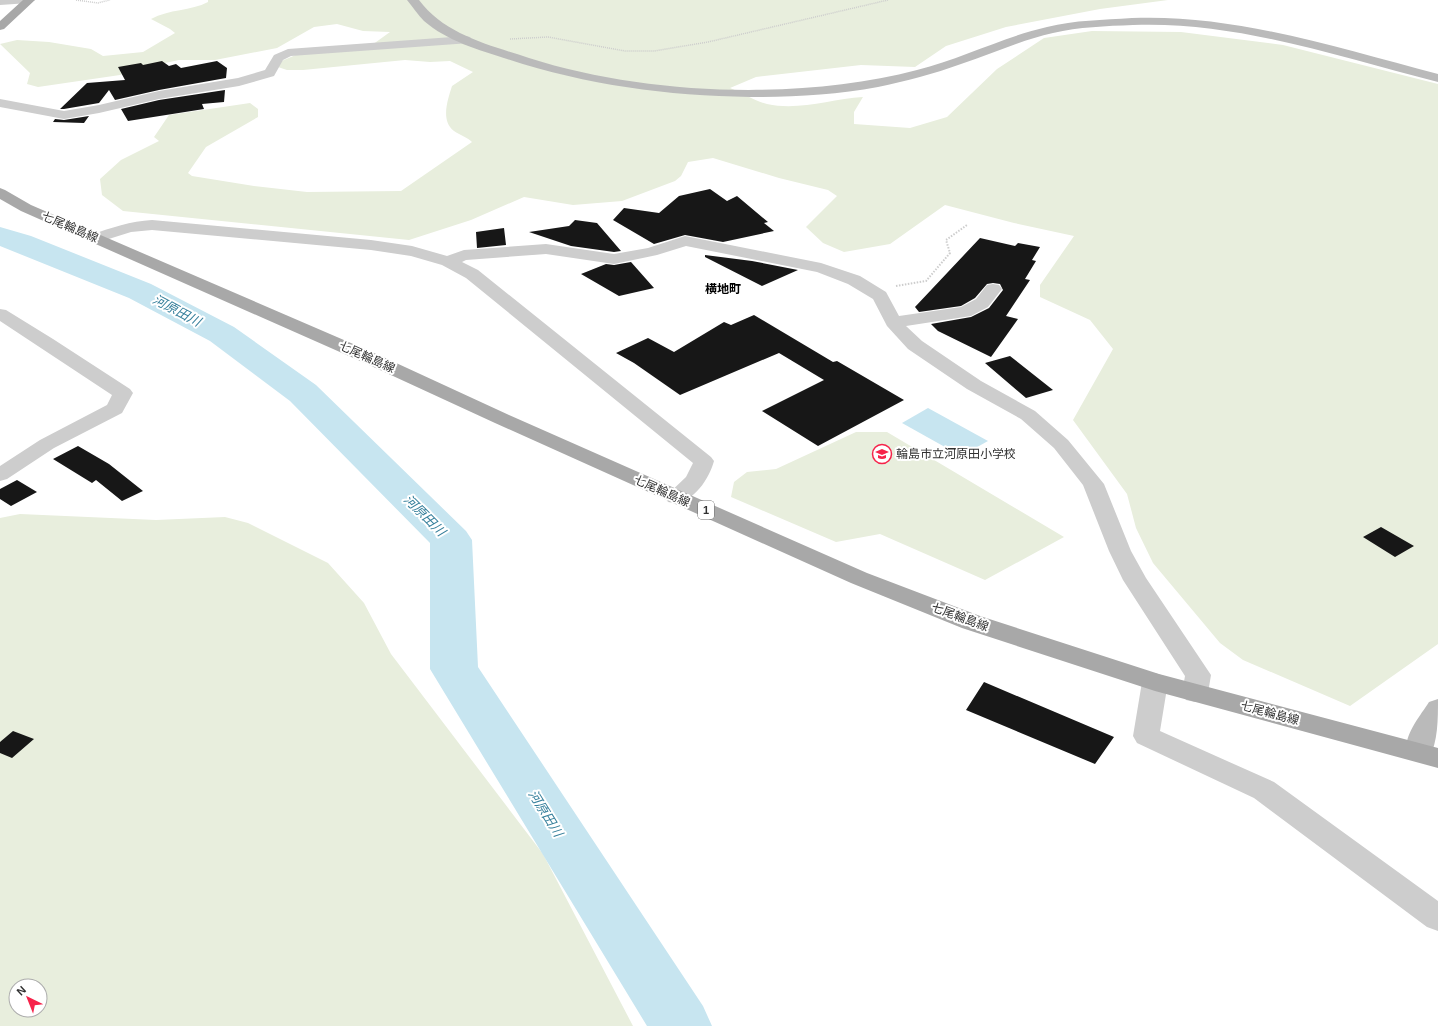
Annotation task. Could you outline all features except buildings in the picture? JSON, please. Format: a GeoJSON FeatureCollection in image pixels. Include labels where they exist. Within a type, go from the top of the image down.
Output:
{"type":"FeatureCollection","features":[{"type":"Feature","properties":{"kind":"main road"},"geometry":{"type":"LineString","coordinates":[[0,27],[29,0]]}},
{"type":"Feature","properties":{"kind":"main road","name":"七尾輪島線"},"geometry":{"type":"LineString","coordinates":[[0,193],[26,208],[374,360],[502,420],[858,578],[964,619],[1155,682],[1429,755]]}},
{"type":"Feature","properties":{"kind":"street"},"geometry":{"type":"LineString","coordinates":[[0,2],[29,0]]}},
{"type":"Feature","properties":{"kind":"street"},"geometry":{"type":"LineString","coordinates":[[413,0],[428,19],[466,40],[537,65],[602,81],[670,91],[718,94],[784,93],[827,90],[890,80],[938,68],[1017,38],[1049,29],[1083,24],[1147,22],[1177,22],[1218,26],[1268,34],[1438,78]]}},
{"type":"Feature","properties":{"kind":"street"},"geometry":{"type":"LineString","coordinates":[[0,103],[64,115],[99,109],[159,95],[239,82],[270,73],[278,58],[288,53],[466,40]]}},
{"type":"Feature","properties":{"kind":"street"},"geometry":{"type":"LineString","coordinates":[[96,238],[122,229],[141,225],[152,225],[371,245],[412,251],[448,261],[472,274],[704,461],[701,473],[695,482],[676,497]]}},
{"type":"Feature","properties":{"kind":"street"},"geometry":{"type":"LineString","coordinates":[[448,261],[464,255],[546,249],[614,259],[650,252],[685,241],[821,268],[854,280],[880,296],[893,322],[915,344],[941,364],[974,385],[1028,415],[1061,444],[1093,484],[1120,551],[1135,580],[1198,675],[1195,693]]}},
{"type":"Feature","properties":{"kind":"street"},"geometry":{"type":"LineString","coordinates":[[893,322],[965,312],[982,303],[993,289]]}},
{"type":"Feature","properties":{"kind":"street"},"geometry":{"type":"LineString","coordinates":[[0,314],[26,328],[79,366],[123,393],[115,409],[47,444],[0,475]]}},
{"type":"Feature","properties":{"kind":"street"},"geometry":{"type":"LineString","coordinates":[[1155,682],[1146,736],[1264,790],[1438,918]]}},
{"type":"Feature","properties":{"kind":"street"},"geometry":{"type":"LineString","coordinates":[[1429,755],[1422,735],[1438,709]]}},
{"type":"Feature","properties":{"kind":"path"},"geometry":{"type":"LineString","coordinates":[[76,0],[98,3],[110,0]]}},
{"type":"Feature","properties":{"kind":"path"},"geometry":{"type":"LineString","coordinates":[[504,39],[548,37],[625,50],[654,51],[708,42],[888,0]]}},
{"type":"Feature","properties":{"kind":"path"},"geometry":{"type":"LineString","coordinates":[[870,290],[926,281],[950,253],[946,240],[967,225]]}},
{"type":"Feature","properties":{"kind":"green space"},"geometry":{"type":"Polygon","coordinates":[[[208,0],[1168,0],[1100,9],[1006,27],[946,46],[915,67],[861,65],[756,77],[730,88],[762,103],[779,106],[803,105],[863,97],[854,112],[854,124],[910,128],[947,117],[997,69],[1044,38],[1092,31],[1181,32],[1283,45],[1438,84],[1438,644],[1350,706],[1243,660],[1220,643],[1153,563],[1136,528],[1127,494],[1073,420],[1113,349],[1090,320],[1040,297],[1040,285],[1074,236],[1014,223],[945,205],[890,244],[844,252],[823,243],[806,227],[837,196],[828,190],[779,178],[713,158],[688,162],[681,176],[675,181],[622,201],[573,205],[524,197],[471,220],[409,240],[123,211],[102,195],[100,179],[121,160],[159,141],[154,137],[169,115],[250,103],[258,109],[258,117],[206,147],[188,173],[192,176],[254,186],[307,192],[401,191],[472,142],[450,127],[447,122],[446,110],[452,86],[473,72],[450,61],[430,62],[405,60],[303,70],[287,70],[272,65],[310,49],[372,45],[390,32],[363,31],[337,24],[314,27],[277,48],[215,60],[179,60],[142,68],[120,75],[38,87],[27,84],[30,73],[0,44],[17,40],[49,42],[91,49],[103,56],[143,52],[175,33],[151,19],[165,13],[201,5],[208,2],[208,0]]]}},
{"type":"Feature","properties":{"kind":"green space"},"geometry":{"type":"Polygon","coordinates":[[[856,432],[887,432],[1064,537],[985,580],[880,534],[836,542],[731,497],[734,482],[747,472],[776,469],[856,432]]]}},
{"type":"Feature","properties":{"kind":"green space"},"geometry":{"type":"Polygon","coordinates":[[[20,514],[156,520],[225,517],[248,523],[328,563],[364,603],[391,654],[543,854],[633,1026],[0,1026],[0,518],[20,514]]]}},
{"type":"Feature","properties":{"kind":"water"},"geometry":{"type":"Polygon","coordinates":[[[928,408],[988,441],[961,456],[902,423],[928,408]]]}},
{"type":"Feature","properties":{"kind":"waterway","name":"河原田川"},"geometry":{"type":"LineString","coordinates":[[0,236],[20,242],[140,291],[222,334],[303,393],[451,540],[454,669],[681,1026]]}},
{"type":"Feature","properties":{"kind":"place","name":"輪島市立河原田小学校"},"geometry":{"type":"Point","coordinates":[882,454]}},
{"type":"Feature","properties":{"kind":"district","name":"横地町"},"geometry":{"type":"Point","coordinates":[723,289]}}]}
